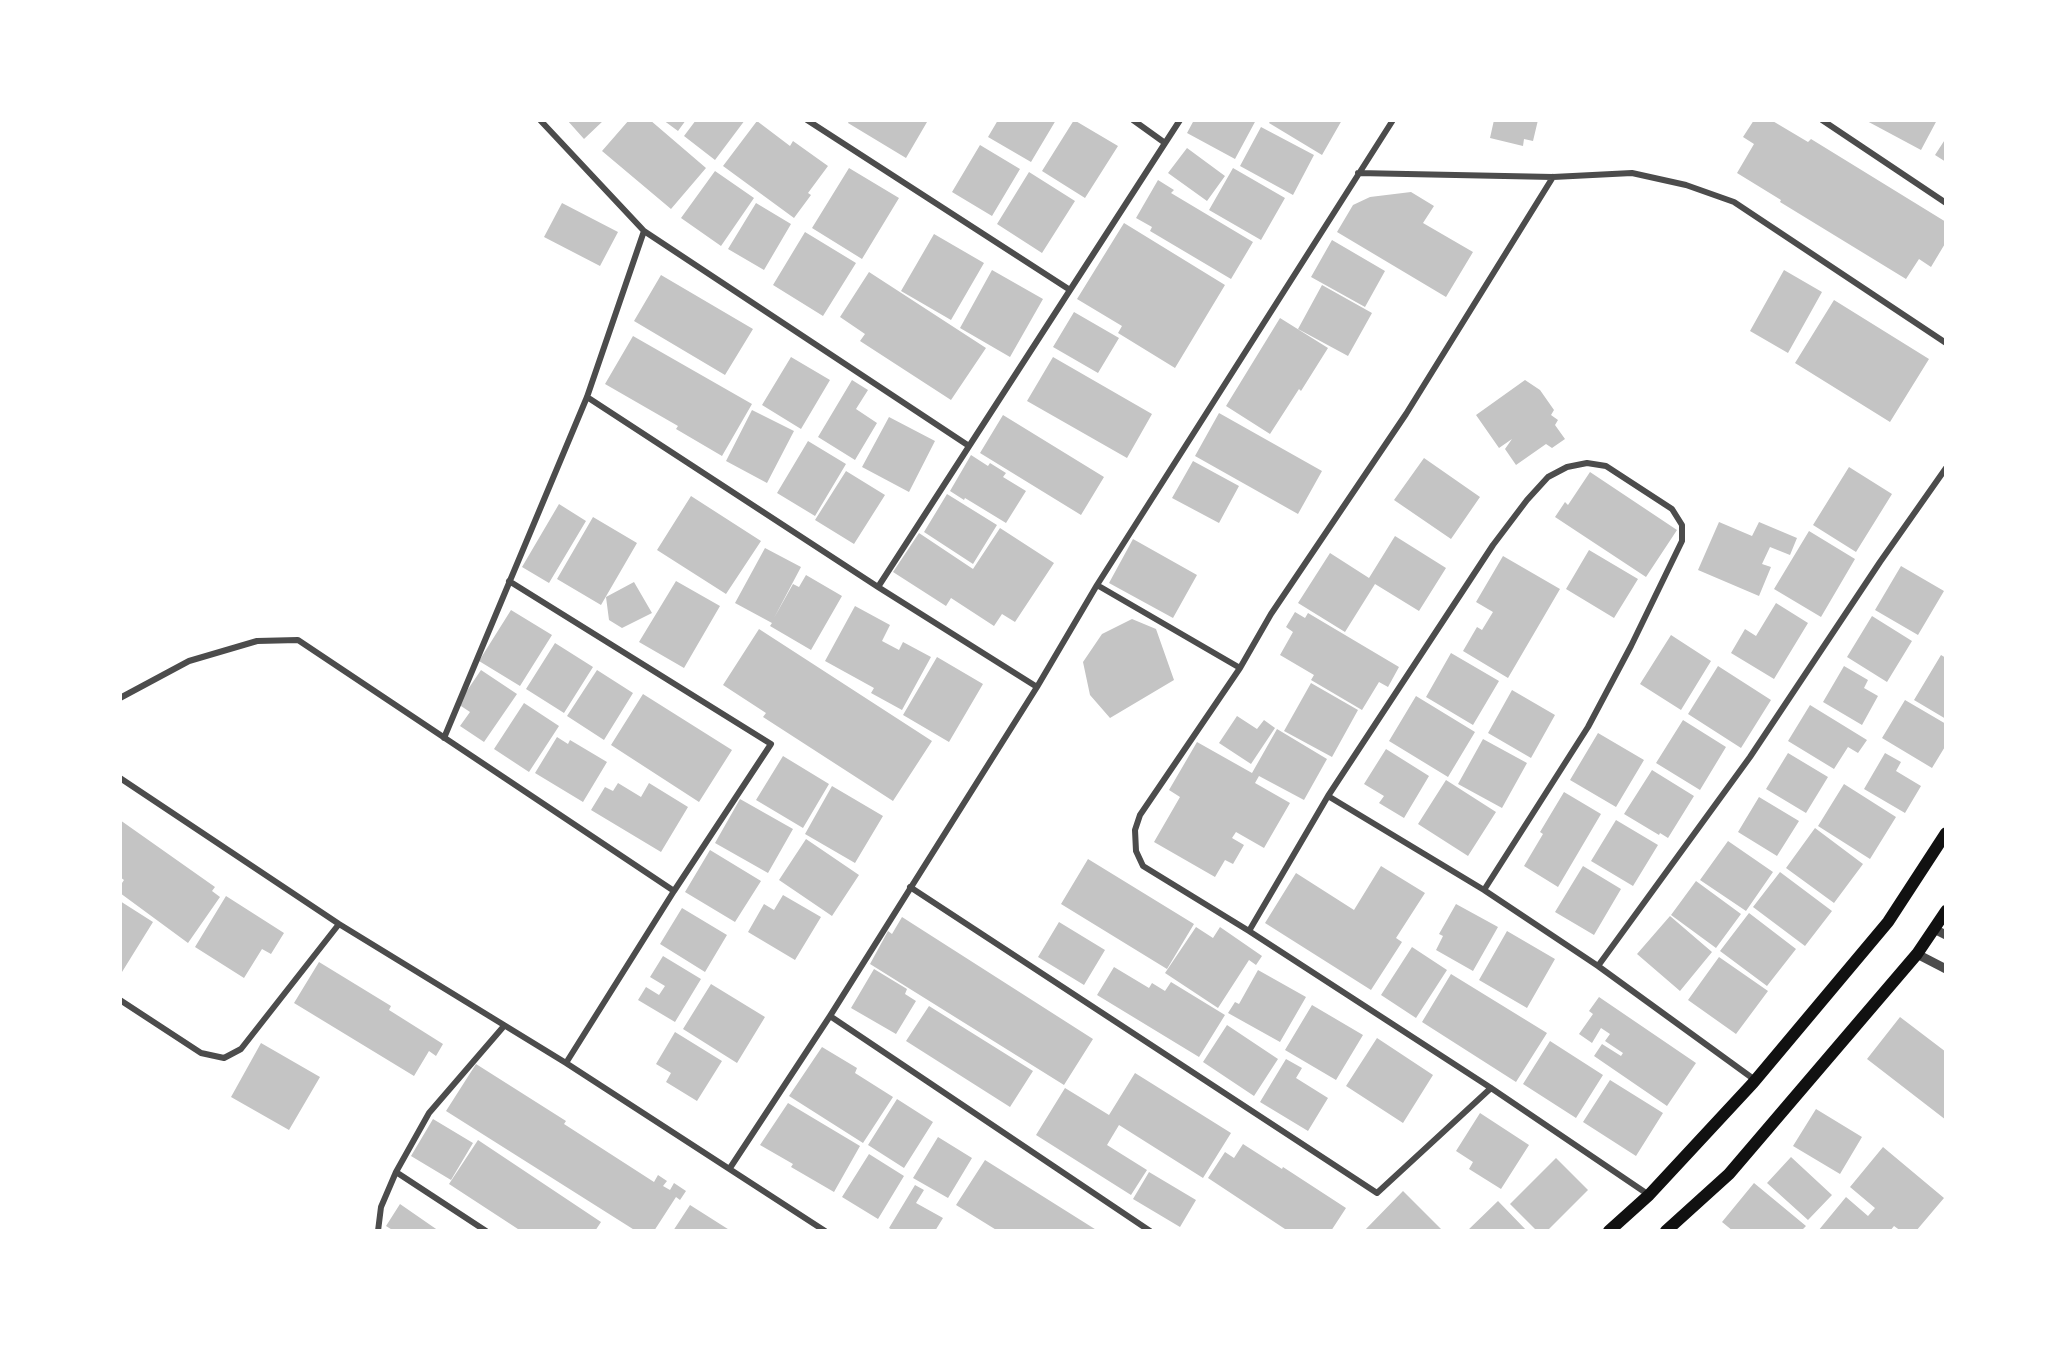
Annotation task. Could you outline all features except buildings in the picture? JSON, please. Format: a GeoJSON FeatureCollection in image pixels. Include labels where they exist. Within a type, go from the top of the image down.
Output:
{"type":"FeatureCollection","features":[{"type":"Feature","properties":{"kind":"main road"},"geometry":{"type":"LineString","coordinates":[[1609,1231],[1649,1195],[1755,1080],[1888,922],[1946,833]]}},
{"type":"Feature","properties":{"kind":"main road"},"geometry":{"type":"LineString","coordinates":[[1666,1231],[1729,1174],[1917,954],[1946,911]]}},
{"type":"Feature","properties":{"kind":"street"},"geometry":{"type":"LineString","coordinates":[[540,120],[644,231],[969,446]]}},
{"type":"Feature","properties":{"kind":"street"},"geometry":{"type":"LineString","coordinates":[[807,120],[1070,290]]}},
{"type":"Feature","properties":{"kind":"street"},"geometry":{"type":"LineString","coordinates":[[1133,120],[1165,143]]}},
{"type":"Feature","properties":{"kind":"street"},"geometry":{"type":"LineString","coordinates":[[878,587],[1180,120]]}},
{"type":"Feature","properties":{"kind":"street"},"geometry":{"type":"LineString","coordinates":[[730,1168],[830,1016],[1037,687],[1098,585],[1393,120]]}},
{"type":"Feature","properties":{"kind":"street"},"geometry":{"type":"LineString","coordinates":[[1822,120],[1946,203]]}},
{"type":"Feature","properties":{"kind":"street"},"geometry":{"type":"LineString","coordinates":[[1358,173],[1553,177],[1632,173],[1686,185],[1734,202],[1946,344]]}},
{"type":"Feature","properties":{"kind":"street"},"geometry":{"type":"LineString","coordinates":[[1553,177],[1406,414],[1271,614],[1240,668],[1140,815],[1135,830],[1136,851],[1143,866],[1249,931],[1491,1088],[1649,1195]]}},
{"type":"Feature","properties":{"kind":"street"},"geometry":{"type":"LineString","coordinates":[[444,738],[588,397],[644,231]]}},
{"type":"Feature","properties":{"kind":"street"},"geometry":{"type":"LineString","coordinates":[[588,397],[878,587],[1037,687]]}},
{"type":"Feature","properties":{"kind":"street"},"geometry":{"type":"LineString","coordinates":[[1249,931],[1328,796],[1493,545],[1527,500],[1548,477],[1567,467],[1587,463],[1606,466],[1672,509],[1682,525],[1682,541],[1631,646],[1588,727],[1484,890]]}},
{"type":"Feature","properties":{"kind":"street"},"geometry":{"type":"LineString","coordinates":[[1598,966],[1750,757],[1880,562],[1946,468]]}},
{"type":"Feature","properties":{"kind":"street"},"geometry":{"type":"LineString","coordinates":[[509,581],[771,744],[674,891],[566,1063]]}},
{"type":"Feature","properties":{"kind":"street"},"geometry":{"type":"LineString","coordinates":[[1098,585],[1240,668]]}},
{"type":"Feature","properties":{"kind":"street"},"geometry":{"type":"LineString","coordinates":[[120,698],[189,661],[257,641],[298,640],[674,891]]}},
{"type":"Feature","properties":{"kind":"street"},"geometry":{"type":"LineString","coordinates":[[120,778],[339,924],[566,1063],[825,1231]]}},
{"type":"Feature","properties":{"kind":"street"},"geometry":{"type":"LineString","coordinates":[[1328,796],[1484,890],[1598,966],[1755,1080]]}},
{"type":"Feature","properties":{"kind":"street"},"geometry":{"type":"LineString","coordinates":[[910,887],[1377,1193],[1491,1088]]}},
{"type":"Feature","properties":{"kind":"street"},"geometry":{"type":"LineString","coordinates":[[120,1000],[201,1053],[224,1058],[241,1049],[339,924]]}},
{"type":"Feature","properties":{"kind":"street"},"geometry":{"type":"LineString","coordinates":[[1934,928],[1946,935]]}},
{"type":"Feature","properties":{"kind":"street"},"geometry":{"type":"LineString","coordinates":[[1917,954],[1946,969]]}},
{"type":"Feature","properties":{"kind":"street"},"geometry":{"type":"LineString","coordinates":[[830,1016],[1150,1231]]}},
{"type":"Feature","properties":{"kind":"street"},"geometry":{"type":"LineString","coordinates":[[378,1231],[381,1207],[396,1172],[429,1113],[504,1026]]}},
{"type":"Feature","properties":{"kind":"street"},"geometry":{"type":"LineString","coordinates":[[396,1172],[486,1231]]}}]}
